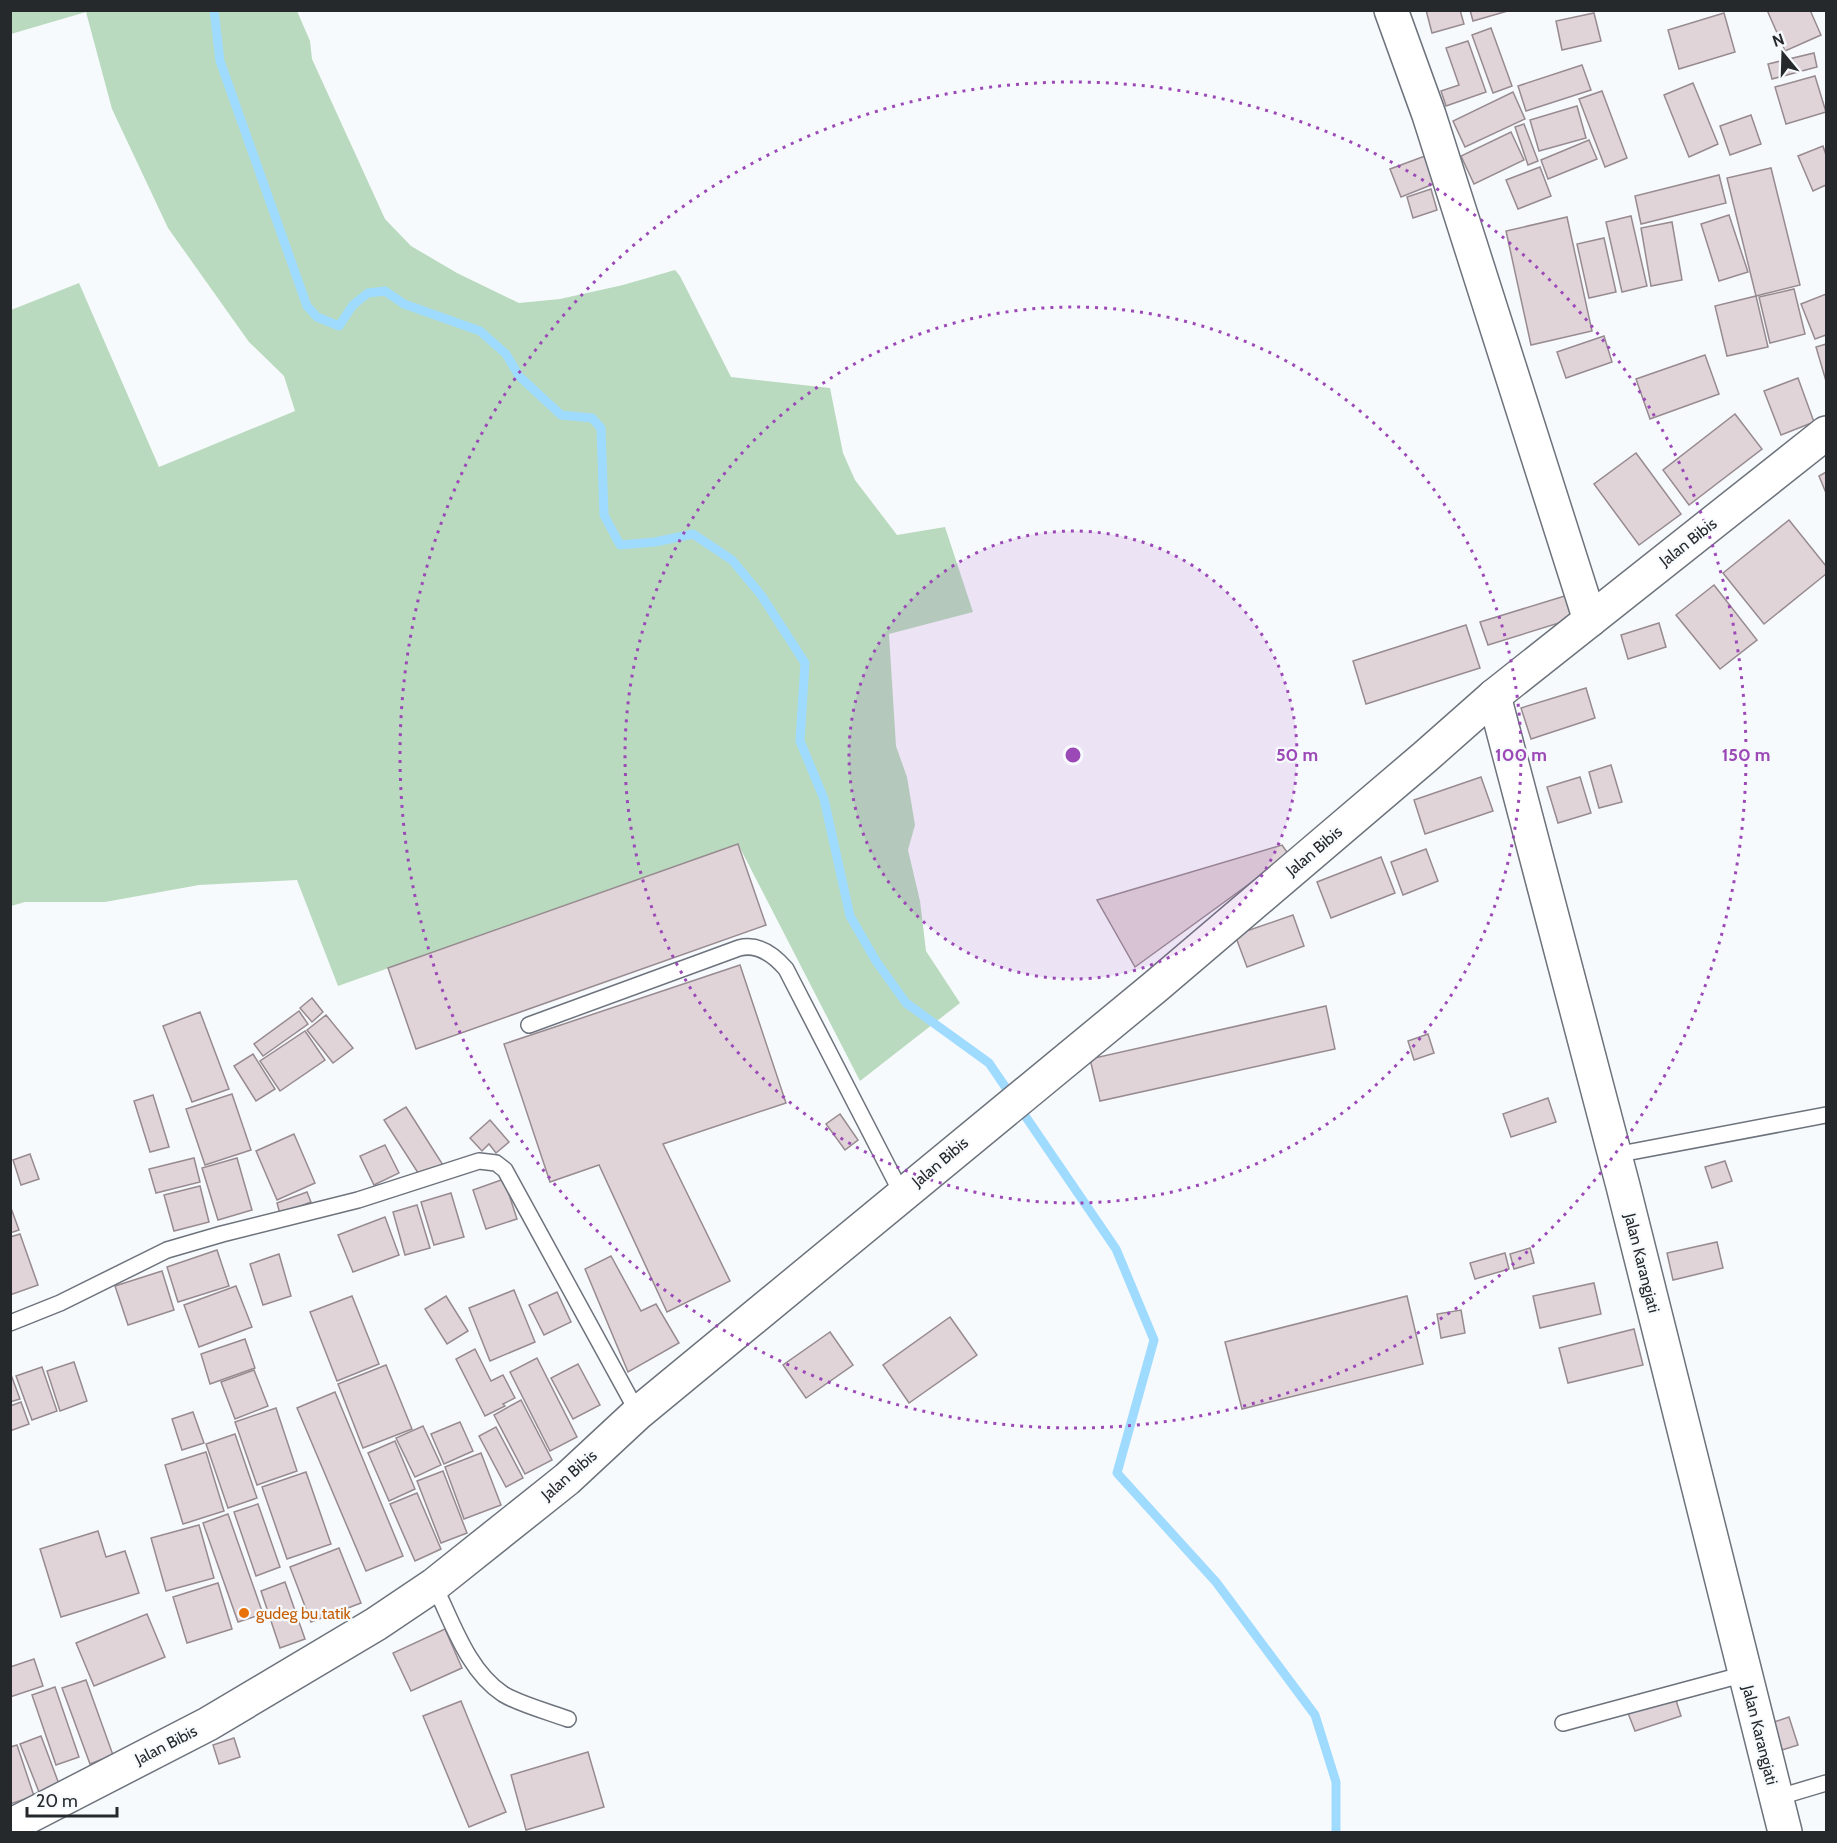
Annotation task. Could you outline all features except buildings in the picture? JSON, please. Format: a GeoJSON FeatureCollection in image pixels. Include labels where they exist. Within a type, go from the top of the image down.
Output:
{"type":"FeatureCollection","features":[{"type":"Feature","properties":{"kind":"main road"},"geometry":{"type":"LineString","coordinates":[[1390,10],[1429,115],[1590,620]]}},
{"type":"Feature","properties":{"kind":"main road","name":"Jalan Bibis"},"geometry":{"type":"LineString","coordinates":[[10,1826],[208,1724],[376,1624],[434,1585],[567,1479],[638,1413],[1155,987],[1494,696],[1827,433]]}},
{"type":"Feature","properties":{"kind":"main road","name":"Jalan Karangjati"},"geometry":{"type":"LineString","coordinates":[[1494,696],[1615,1155],[1785,1833]]}},
{"type":"Feature","properties":{"kind":"lane"},"geometry":{"type":"LineString","coordinates":[[529,1025],[739,948],[748,946],[768,952],[777,958],[786,969],[902,1194]]}},
{"type":"Feature","properties":{"kind":"lane"},"geometry":{"type":"LineString","coordinates":[[1615,1155],[1827,1115]]}},
{"type":"Feature","properties":{"kind":"lane"},"geometry":{"type":"LineString","coordinates":[[10,1323],[60,1303],[167,1250],[358,1200],[479,1161],[496,1162],[505,1170],[638,1413]]}},
{"type":"Feature","properties":{"kind":"lane"},"geometry":{"type":"LineString","coordinates":[[434,1585],[470,1658],[486,1679],[504,1694],[568,1719]]}},
{"type":"Feature","properties":{"kind":"lane"},"geometry":{"type":"LineString","coordinates":[[1563,1723],[1746,1674]]}},
{"type":"Feature","properties":{"kind":"lane"},"geometry":{"type":"LineString","coordinates":[[1776,1798],[1827,1783]]}},
{"type":"Feature","properties":{"kind":"green space"},"geometry":{"type":"Polygon","coordinates":[[[11,11],[297,11],[310,41],[312,59],[385,219],[411,246],[457,273],[519,303],[560,299],[623,285],[675,270],[731,377],[830,388],[843,453],[855,480],[897,535],[945,527],[973,612],[889,634],[896,746],[907,777],[915,825],[908,850],[920,901],[926,951],[960,1003],[860,1081],[738,844],[338,986],[297,880],[199,885],[105,902],[25,902],[11,906],[11,310],[79,283],[159,467],[295,411],[284,376],[249,342],[168,228],[112,109],[86,12],[11,34],[11,11]]]}},
{"type":"Feature","properties":{"kind":"waterway"},"geometry":{"type":"LineString","coordinates":[[214,10],[220,61],[307,306],[317,317],[339,326],[353,305],[368,293],[385,291],[404,304],[480,331],[506,354],[519,376],[561,415],[592,418],[601,428],[604,515],[620,545],[655,542],[693,534],[732,560],[761,595],[805,663],[800,741],[824,799],[850,916],[876,961],[906,1003],[989,1063],[1116,1249],[1154,1340],[1117,1473],[1216,1582],[1315,1715],[1336,1782],[1336,1832]]}},
{"type":"Feature","properties":{"kind":"place","name":"gudeg bu tatik"},"geometry":{"type":"Point","coordinates":[244,1613]}}]}
